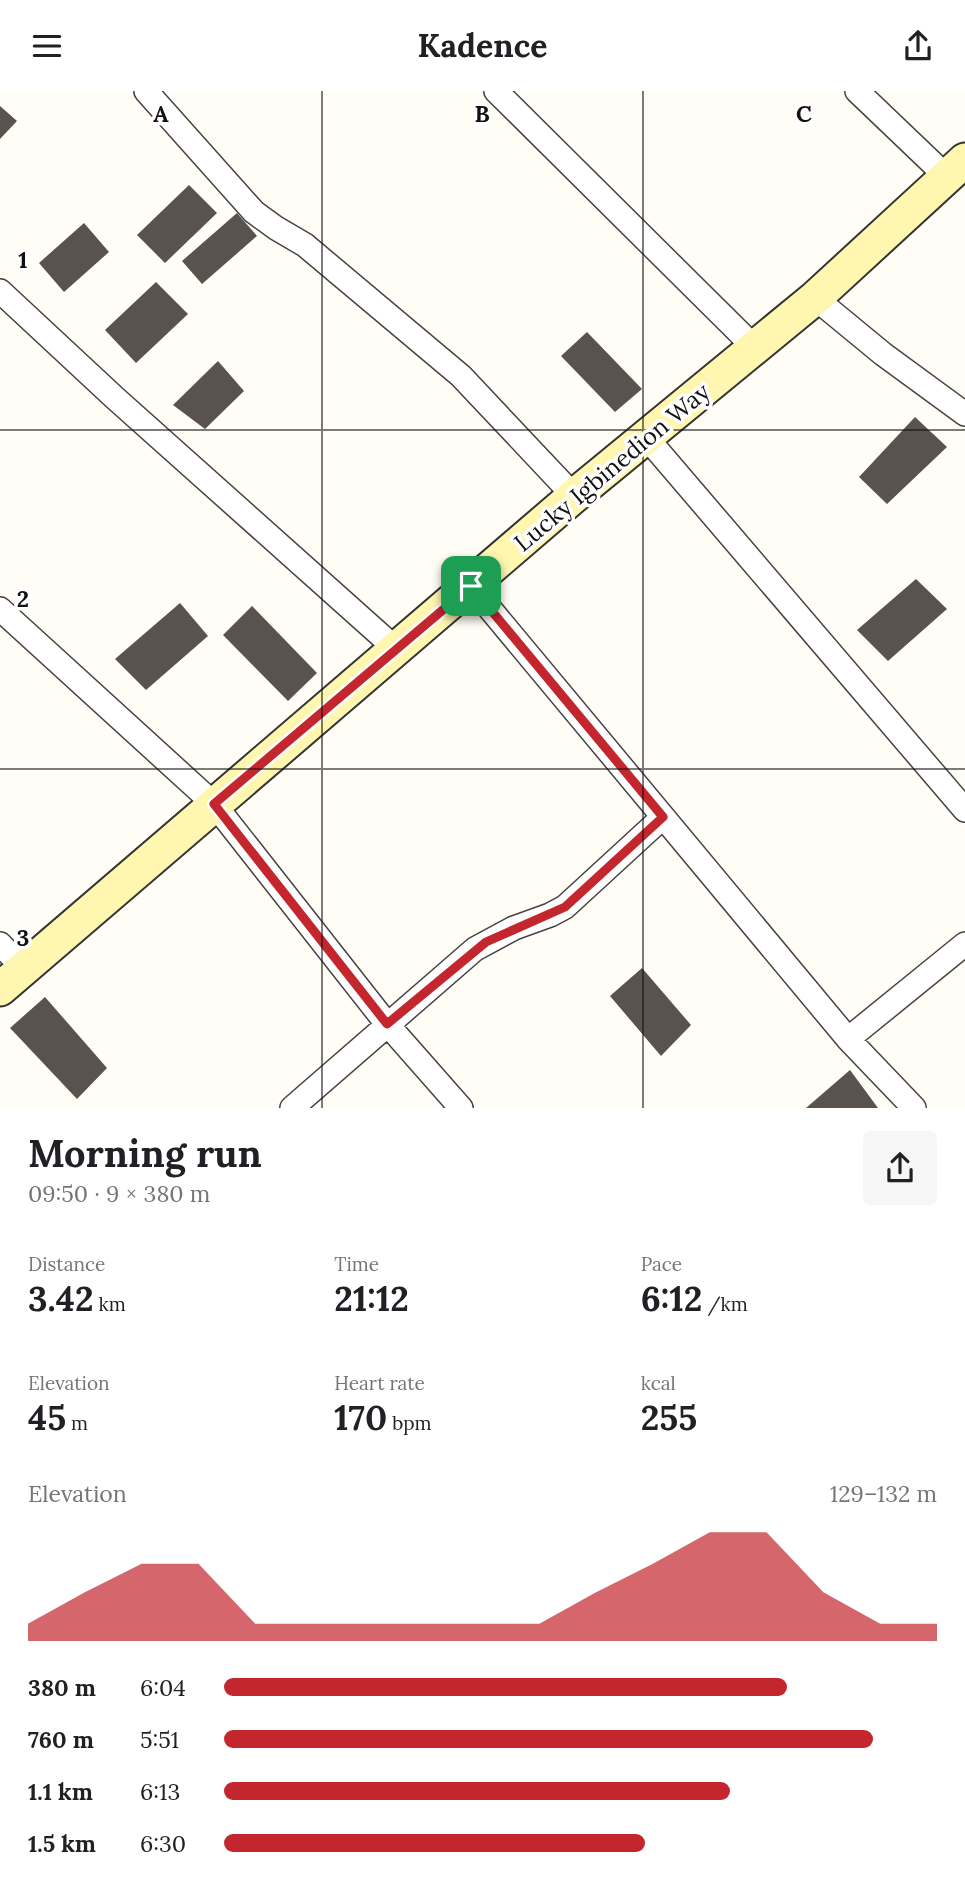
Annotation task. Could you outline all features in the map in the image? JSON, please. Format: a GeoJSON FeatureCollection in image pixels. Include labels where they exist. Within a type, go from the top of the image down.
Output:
{"type":"FeatureCollection","features":[{"type":"Feature","properties":{"kind":"street"},"geometry":{"type":"LineString","coordinates":[[146,91],[254,212],[305,245],[461,376],[574,496]]}},
{"type":"Feature","properties":{"kind":"street"},"geometry":{"type":"LineString","coordinates":[[496,91],[755,348]]}},
{"type":"Feature","properties":{"kind":"street"},"geometry":{"type":"LineString","coordinates":[[857,91],[956,168]]}},
{"type":"Feature","properties":{"kind":"street","name":"Lucky Igbinedion Way"},"geometry":{"type":"LineString","coordinates":[[12,979],[574,496],[815,298],[956,168]]}},
{"type":"Feature","properties":{"kind":"street"},"geometry":{"type":"LineString","coordinates":[[0,291],[126,408],[396,649]]}},
{"type":"Feature","properties":{"kind":"street"},"geometry":{"type":"LineString","coordinates":[[815,298],[883,354],[965,414]]}},
{"type":"Feature","properties":{"kind":"street"},"geometry":{"type":"LineString","coordinates":[[646,437],[965,810]]}},
{"type":"Feature","properties":{"kind":"street"},"geometry":{"type":"LineString","coordinates":[[471,586],[848,1039],[914,1108]]}},
{"type":"Feature","properties":{"kind":"street"},"geometry":{"type":"LineString","coordinates":[[0,609],[214,804],[387,1024],[461,1108]]}},
{"type":"Feature","properties":{"kind":"street"},"geometry":{"type":"LineString","coordinates":[[292,1108],[486,942],[565,907],[663,817]]}},
{"type":"Feature","properties":{"kind":"street"},"geometry":{"type":"LineString","coordinates":[[0,944],[12,979]]}},
{"type":"Feature","properties":{"kind":"street"},"geometry":{"type":"LineString","coordinates":[[848,1039],[965,944]]}},
{"type":"Feature","properties":{"kind":"building"},"geometry":{"type":"Polygon","coordinates":[[[0,106],[17,121],[0,139],[0,106]]]}},
{"type":"Feature","properties":{"kind":"building"},"geometry":{"type":"Polygon","coordinates":[[[189,185],[217,213],[165,263],[137,235],[189,185]]]}},
{"type":"Feature","properties":{"kind":"building"},"geometry":{"type":"Polygon","coordinates":[[[237,213],[257,236],[202,284],[182,261],[237,213]]]}},
{"type":"Feature","properties":{"kind":"building"},"geometry":{"type":"Polygon","coordinates":[[[84,223],[109,252],[64,292],[39,263],[84,223]]]}},
{"type":"Feature","properties":{"kind":"building"},"geometry":{"type":"Polygon","coordinates":[[[156,282],[188,314],[136,363],[105,330],[156,282]]]}},
{"type":"Feature","properties":{"kind":"building"},"geometry":{"type":"Polygon","coordinates":[[[587,332],[642,389],[615,412],[561,356],[587,332]]]}},
{"type":"Feature","properties":{"kind":"building"},"geometry":{"type":"Polygon","coordinates":[[[218,361],[244,391],[205,429],[173,405],[218,361]]]}},
{"type":"Feature","properties":{"kind":"building"},"geometry":{"type":"Polygon","coordinates":[[[915,417],[947,447],[887,504],[859,477],[915,417]]]}},
{"type":"Feature","properties":{"kind":"building"},"geometry":{"type":"Polygon","coordinates":[[[916,579],[947,609],[888,661],[857,630],[916,579]]]}},
{"type":"Feature","properties":{"kind":"building"},"geometry":{"type":"Polygon","coordinates":[[[180,603],[208,636],[146,690],[115,659],[180,603]]]}},
{"type":"Feature","properties":{"kind":"building"},"geometry":{"type":"Polygon","coordinates":[[[252,606],[317,673],[288,701],[223,635],[252,606]]]}},
{"type":"Feature","properties":{"kind":"building"},"geometry":{"type":"Polygon","coordinates":[[[642,968],[691,1025],[661,1056],[610,996],[642,968]]]}},
{"type":"Feature","properties":{"kind":"building"},"geometry":{"type":"Polygon","coordinates":[[[45,997],[107,1068],[77,1099],[10,1028],[45,997]]]}},
{"type":"Feature","properties":{"kind":"building"},"geometry":{"type":"Polygon","coordinates":[[[850,1070],[878,1108],[806,1108],[850,1070]]]}},
{"type":"Feature","properties":{"kind":"route"},"geometry":{"type":"LineString","coordinates":[[471,586],[663,817],[565,907],[514,927],[475,949],[387,1024],[214,804],[471,586]]}}]}
